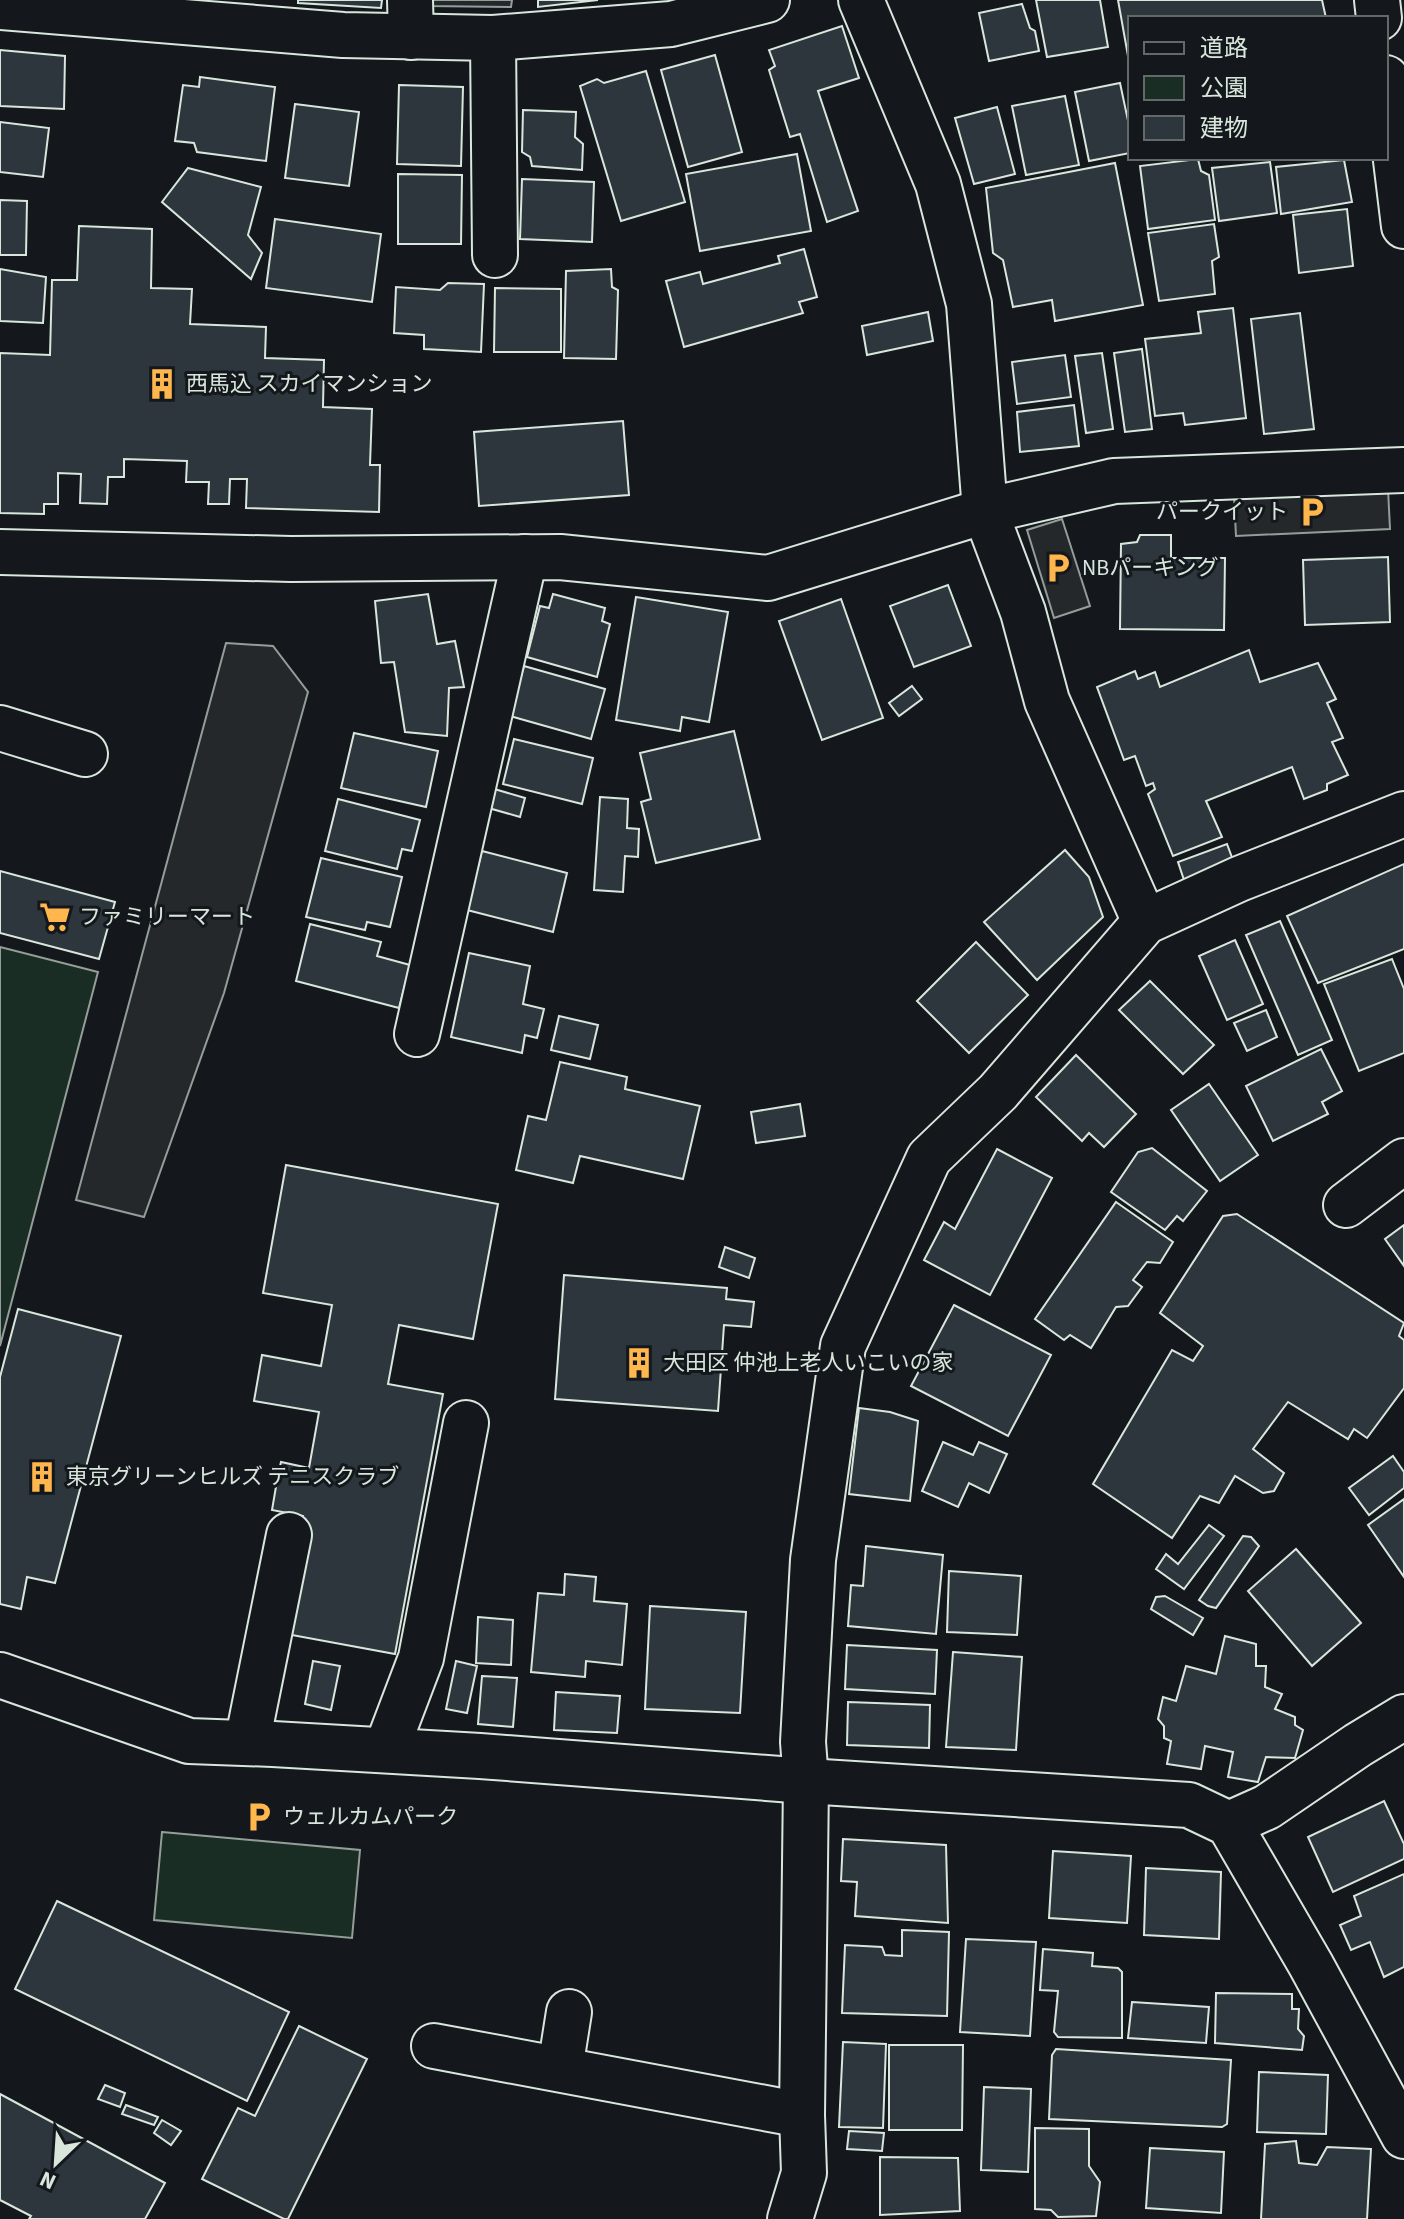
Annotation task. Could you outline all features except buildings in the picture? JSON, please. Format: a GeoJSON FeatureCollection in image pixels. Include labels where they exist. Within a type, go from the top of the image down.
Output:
{"type":"FeatureCollection","features":[{"type":"Feature","properties":{"kind":"street"},"geometry":{"type":"LineString","coordinates":[[0,7],[343,35],[411,18],[493,38],[671,24],[767,0]]}},
{"type":"Feature","properties":{"kind":"street"},"geometry":{"type":"LineString","coordinates":[[861,0],[938,184],[969,304],[985,511],[1023,612],[1047,701],[1145,922]]}},
{"type":"Feature","properties":{"kind":"street"},"geometry":{"type":"LineString","coordinates":[[493,38],[495,255]]}},
{"type":"Feature","properties":{"kind":"street"},"geometry":{"type":"LineString","coordinates":[[1388,94],[1404,226]]}},
{"type":"Feature","properties":{"kind":"street"},"geometry":{"type":"LineString","coordinates":[[0,552],[291,559],[560,557],[768,578],[985,511],[1114,481],[1404,470]]}},
{"type":"Feature","properties":{"kind":"street"},"geometry":{"type":"LineString","coordinates":[[417,1034],[525,557]]}},
{"type":"Feature","properties":{"kind":"street"},"geometry":{"type":"LineString","coordinates":[[0,728],[85,754]]}},
{"type":"Feature","properties":{"kind":"street"},"geometry":{"type":"LineString","coordinates":[[790,2219],[804,2173],[806,1781],[803,1742],[813,1560],[843,1346],[929,1158],[998,1092],[1145,922],[1239,879],[1404,814]]}},
{"type":"Feature","properties":{"kind":"street"},"geometry":{"type":"LineString","coordinates":[[1346,1205],[1404,1161]]}},
{"type":"Feature","properties":{"kind":"street"},"geometry":{"type":"LineString","coordinates":[[386,1750],[421,1658],[466,1423]]}},
{"type":"Feature","properties":{"kind":"street"},"geometry":{"type":"LineString","coordinates":[[247,1743],[289,1535]]}},
{"type":"Feature","properties":{"kind":"street"},"geometry":{"type":"LineString","coordinates":[[0,1675],[189,1741],[386,1750],[1189,1805],[1229,1824],[1297,1940],[1404,2136]]}},
{"type":"Feature","properties":{"kind":"street"},"geometry":{"type":"LineString","coordinates":[[1229,1824],[1267,1807],[1404,1717]]}},
{"type":"Feature","properties":{"kind":"street"},"geometry":{"type":"LineString","coordinates":[[560,2069],[569,2012]]}},
{"type":"Feature","properties":{"kind":"street"},"geometry":{"type":"LineString","coordinates":[[434,2046],[802,2115]]}},
{"type":"Feature","properties":{"kind":"green space"},"geometry":{"type":"Polygon","coordinates":[[[0,947],[98,972],[0,1346],[0,947]]]}},
{"type":"Feature","properties":{"kind":"green space"},"geometry":{"type":"Polygon","coordinates":[[[162,1832],[360,1850],[352,1938],[154,1920],[162,1832]]]}},
{"type":"Feature","properties":{"kind":"shaded area"},"geometry":{"type":"Polygon","coordinates":[[[428,0],[512,0],[511,7],[428,6],[428,0]]]}},
{"type":"Feature","properties":{"kind":"shaded area","name":"パークイット"},"geometry":{"type":"Polygon","coordinates":[[[1388,489],[1390,529],[1236,536],[1234,496],[1388,489]]]}},
{"type":"Feature","properties":{"kind":"shaded area","name":"NBパーキング"},"geometry":{"type":"Polygon","coordinates":[[[1062,519],[1090,606],[1054,618],[1027,530],[1062,519]]]}},
{"type":"Feature","properties":{"kind":"shaded area"},"geometry":{"type":"Polygon","coordinates":[[[226,643],[273,646],[308,692],[224,993],[144,1217],[76,1200],[226,643]]]}},
{"type":"Feature","properties":{"kind":"place","name":"西馬込 スカイマンション"},"geometry":{"type":"Point","coordinates":[162,384]}},
{"type":"Feature","properties":{"kind":"place","name":"パークイット"},"geometry":{"type":"Point","coordinates":[1312,512]}},
{"type":"Feature","properties":{"kind":"place","name":"NBパーキング"},"geometry":{"type":"Point","coordinates":[1058,568]}},
{"type":"Feature","properties":{"kind":"place","name":"ファミリーマート"},"geometry":{"type":"Point","coordinates":[55,917]}},
{"type":"Feature","properties":{"kind":"place","name":"大田区 仲池上老人いこいの家"},"geometry":{"type":"Point","coordinates":[639,1363]}},
{"type":"Feature","properties":{"kind":"place","name":"東京グリーンヒルズ テニスクラブ"},"geometry":{"type":"Point","coordinates":[42,1477]}},
{"type":"Feature","properties":{"kind":"place","name":"ウェルカムパーク"},"geometry":{"type":"Point","coordinates":[259,1817]}}]}
